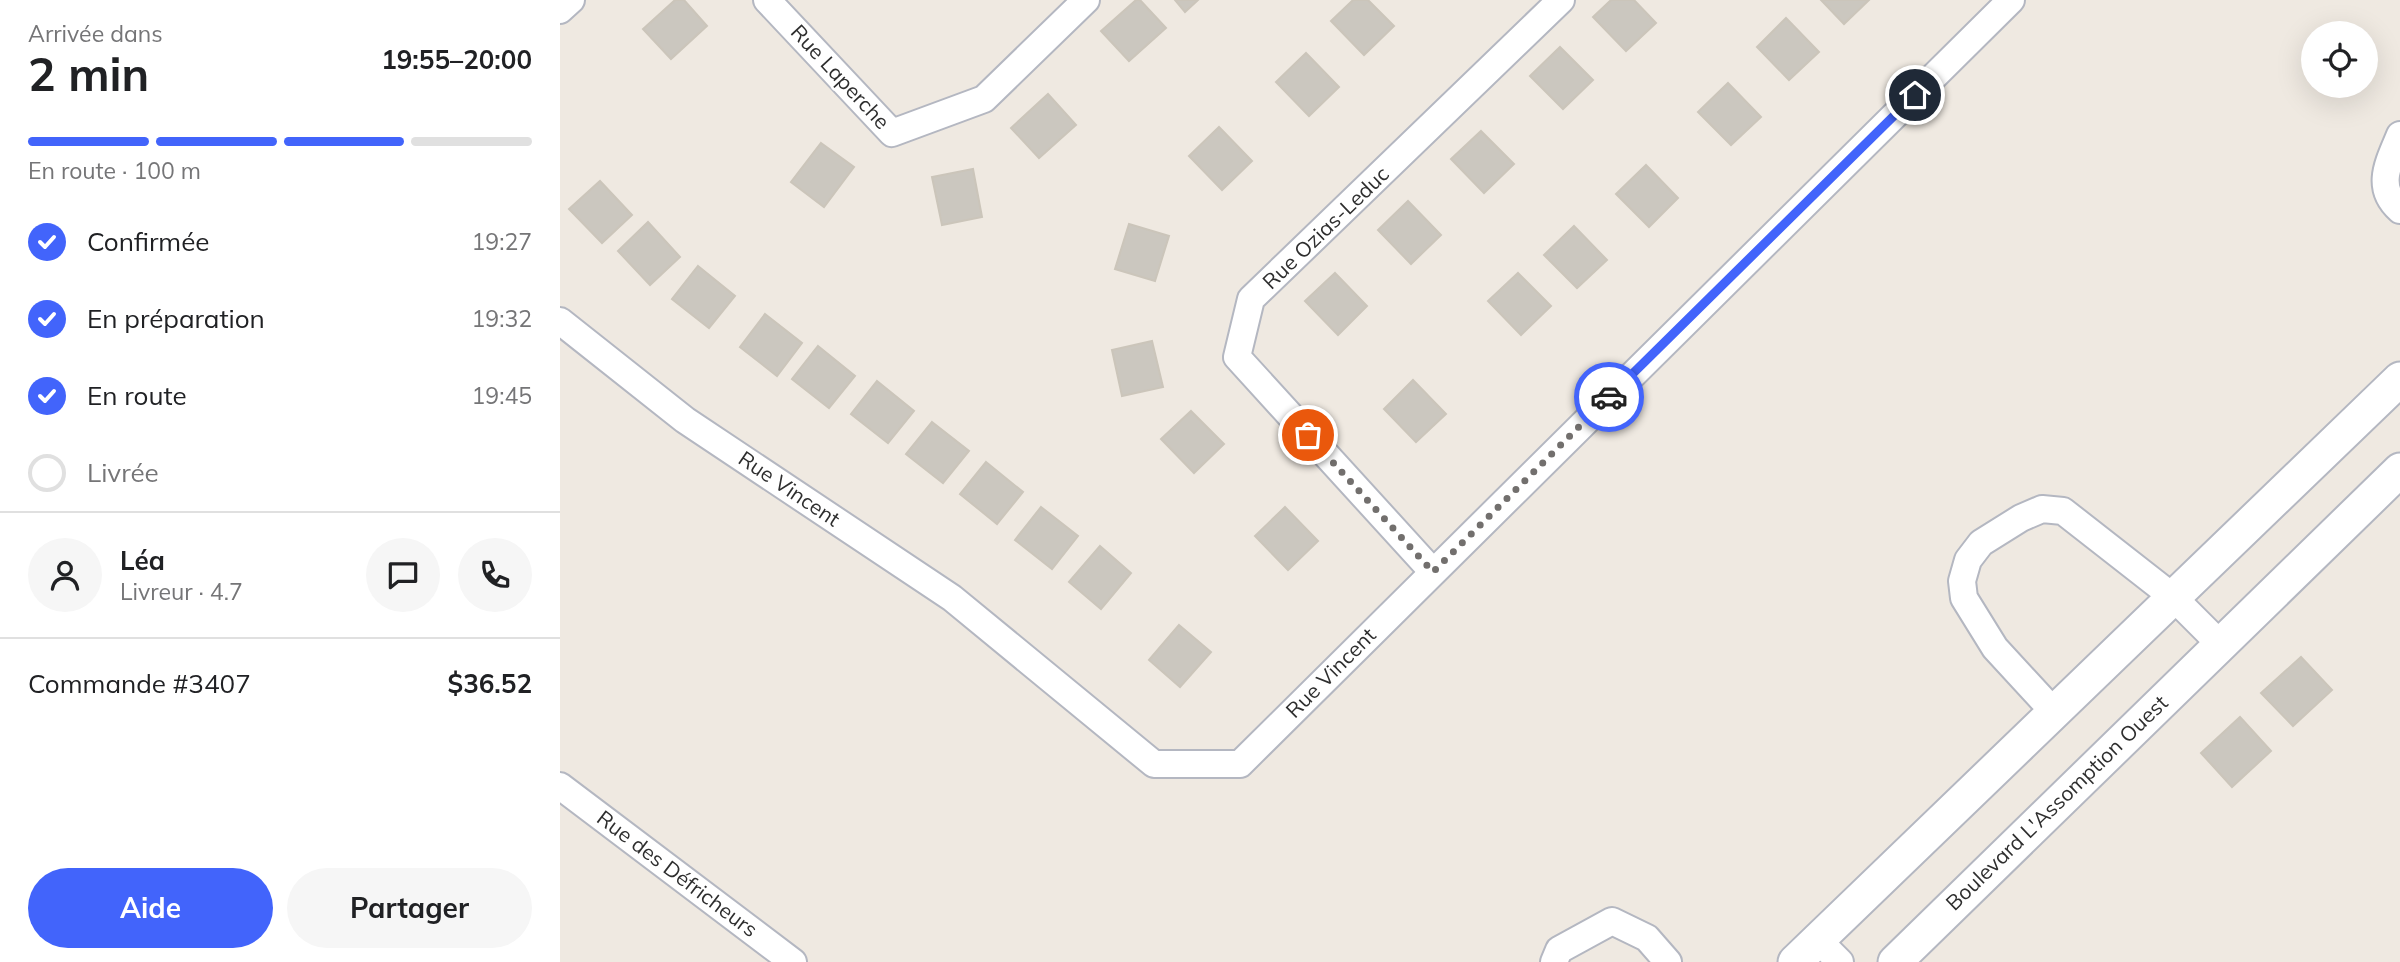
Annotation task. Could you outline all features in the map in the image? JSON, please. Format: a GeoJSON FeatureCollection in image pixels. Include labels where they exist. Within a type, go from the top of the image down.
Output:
{"type":"FeatureCollection","features":[{"type":"Feature","properties":{"kind":"street"},"geometry":{"type":"LineString","coordinates":[[560,10],[571,0]]}},
{"type":"Feature","properties":{"kind":"street","name":"Rue Laperche"},"geometry":{"type":"LineString","coordinates":[[767,0],[892,133],[984,99],[1086,0]]}},
{"type":"Feature","properties":{"kind":"street","name":"Rue Ozias-Leduc"},"geometry":{"type":"LineString","coordinates":[[1433,572],[1237,357],[1251,299],[1561,0]]}},
{"type":"Feature","properties":{"kind":"street","name":"Rue Vincent"},"geometry":{"type":"LineString","coordinates":[[560,321],[685,420],[952,598],[1154,764],[1240,764],[2011,0]]}},
{"type":"Feature","properties":{"kind":"street"},"geometry":{"type":"LineString","coordinates":[[2400,135],[2383,177],[2392,203],[2400,210]]}},
{"type":"Feature","properties":{"kind":"street"},"geometry":{"type":"LineString","coordinates":[[1818,955],[2054,712],[2400,379]]}},
{"type":"Feature","properties":{"kind":"street","name":"Boulevard L'Assomption Ouest"},"geometry":{"type":"LineString","coordinates":[[1895,962],[2400,470]]}},
{"type":"Feature","properties":{"kind":"street"},"geometry":{"type":"LineString","coordinates":[[2054,712],[1994,648],[1964,598],[1962,581],[1968,560],[1982,542],[2021,517],[2042,509],[2063,511],[2173,597],[2220,644]]}},
{"type":"Feature","properties":{"kind":"street","name":"Rue des Défricheurs"},"geometry":{"type":"LineString","coordinates":[[560,786],[793,962]]}},
{"type":"Feature","properties":{"kind":"street"},"geometry":{"type":"LineString","coordinates":[[1554,962],[1559,950],[1612,921],[1647,938],[1668,962]]}},
{"type":"Feature","properties":{"kind":"building"},"geometry":{"type":"Polygon","coordinates":[[[675,0],[684,0],[707,26],[671,59],[643,29],[675,0]]]}},
{"type":"Feature","properties":{"kind":"building"},"geometry":{"type":"Polygon","coordinates":[[[1136,0],[1140,0],[1166,28],[1129,61],[1101,31],[1136,0]]]}},
{"type":"Feature","properties":{"kind":"building"},"geometry":{"type":"Polygon","coordinates":[[[1175,0],[1198,0],[1185,12],[1175,0]]]}},
{"type":"Feature","properties":{"kind":"building"},"geometry":{"type":"Polygon","coordinates":[[[1353,0],[1368,0],[1394,26],[1364,55],[1331,21],[1353,0]]]}},
{"type":"Feature","properties":{"kind":"building"},"geometry":{"type":"Polygon","coordinates":[[[1611,0],[1634,0],[1656,23],[1626,51],[1593,17],[1611,0]]]}},
{"type":"Feature","properties":{"kind":"building"},"geometry":{"type":"Polygon","coordinates":[[[1821,0],[1869,0],[1844,24],[1821,0]]]}},
{"type":"Feature","properties":{"kind":"building"},"geometry":{"type":"Polygon","coordinates":[[[1786,18],[1819,52],[1789,80],[1757,47],[1786,18]]]}},
{"type":"Feature","properties":{"kind":"building"},"geometry":{"type":"Polygon","coordinates":[[[1560,47],[1593,80],[1563,109],[1530,76],[1560,47]]]}},
{"type":"Feature","properties":{"kind":"building"},"geometry":{"type":"Polygon","coordinates":[[[1306,53],[1339,87],[1309,116],[1276,82],[1306,53]]]}},
{"type":"Feature","properties":{"kind":"building"},"geometry":{"type":"Polygon","coordinates":[[[1728,83],[1761,117],[1731,145],[1698,112],[1728,83]]]}},
{"type":"Feature","properties":{"kind":"building"},"geometry":{"type":"Polygon","coordinates":[[[1048,94],[1076,125],[1039,158],[1011,128],[1048,94]]]}},
{"type":"Feature","properties":{"kind":"building"},"geometry":{"type":"Polygon","coordinates":[[[1219,127],[1252,161],[1222,190],[1189,156],[1219,127]]]}},
{"type":"Feature","properties":{"kind":"building"},"geometry":{"type":"Polygon","coordinates":[[[1481,131],[1514,164],[1484,193],[1451,159],[1481,131]]]}},
{"type":"Feature","properties":{"kind":"building"},"geometry":{"type":"Polygon","coordinates":[[[821,143],[854,167],[824,207],[791,182],[821,143]]]}},
{"type":"Feature","properties":{"kind":"building"},"geometry":{"type":"Polygon","coordinates":[[[1646,165],[1678,198],[1649,227],[1616,194],[1646,165]]]}},
{"type":"Feature","properties":{"kind":"building"},"geometry":{"type":"Polygon","coordinates":[[[973,169],[982,217],[942,225],[932,177],[973,169]]]}},
{"type":"Feature","properties":{"kind":"building"},"geometry":{"type":"Polygon","coordinates":[[[600,181],[632,215],[602,243],[569,209],[600,181]]]}},
{"type":"Feature","properties":{"kind":"building"},"geometry":{"type":"Polygon","coordinates":[[[1408,201],[1441,235],[1411,264],[1378,230],[1408,201]]]}},
{"type":"Feature","properties":{"kind":"building"},"geometry":{"type":"Polygon","coordinates":[[[648,222],[680,257],[650,285],[618,251],[648,222]]]}},
{"type":"Feature","properties":{"kind":"building"},"geometry":{"type":"Polygon","coordinates":[[[1129,224],[1169,236],[1155,281],[1115,269],[1129,224]]]}},
{"type":"Feature","properties":{"kind":"building"},"geometry":{"type":"Polygon","coordinates":[[[1574,226],[1607,260],[1577,288],[1544,255],[1574,226]]]}},
{"type":"Feature","properties":{"kind":"building"},"geometry":{"type":"Polygon","coordinates":[[[698,266],[735,296],[709,328],[672,299],[698,266]]]}},
{"type":"Feature","properties":{"kind":"building"},"geometry":{"type":"Polygon","coordinates":[[[1335,273],[1367,306],[1338,335],[1305,301],[1335,273]]]}},
{"type":"Feature","properties":{"kind":"building"},"geometry":{"type":"Polygon","coordinates":[[[1518,273],[1551,306],[1521,335],[1488,301],[1518,273]]]}},
{"type":"Feature","properties":{"kind":"building"},"geometry":{"type":"Polygon","coordinates":[[[765,314],[802,343],[777,376],[740,347],[765,314]]]}},
{"type":"Feature","properties":{"kind":"building"},"geometry":{"type":"Polygon","coordinates":[[[1152,341],[1163,387],[1122,396],[1112,350],[1152,341]]]}},
{"type":"Feature","properties":{"kind":"building"},"geometry":{"type":"Polygon","coordinates":[[[818,346],[855,376],[829,408],[792,379],[818,346]]]}},
{"type":"Feature","properties":{"kind":"building"},"geometry":{"type":"Polygon","coordinates":[[[1413,380],[1446,414],[1416,442],[1384,409],[1413,380]]]}},
{"type":"Feature","properties":{"kind":"building"},"geometry":{"type":"Polygon","coordinates":[[[877,381],[914,411],[888,443],[851,414],[877,381]]]}},
{"type":"Feature","properties":{"kind":"building"},"geometry":{"type":"Polygon","coordinates":[[[1191,411],[1224,444],[1194,473],[1161,439],[1191,411]]]}},
{"type":"Feature","properties":{"kind":"building"},"geometry":{"type":"Polygon","coordinates":[[[932,422],[969,451],[943,483],[906,454],[932,422]]]}},
{"type":"Feature","properties":{"kind":"building"},"geometry":{"type":"Polygon","coordinates":[[[986,462],[1023,492],[997,524],[960,494],[986,462]]]}},
{"type":"Feature","properties":{"kind":"building"},"geometry":{"type":"Polygon","coordinates":[[[1041,507],[1078,536],[1052,569],[1015,540],[1041,507]]]}},
{"type":"Feature","properties":{"kind":"building"},"geometry":{"type":"Polygon","coordinates":[[[1285,507],[1318,541],[1288,570],[1255,536],[1285,507]]]}},
{"type":"Feature","properties":{"kind":"building"},"geometry":{"type":"Polygon","coordinates":[[[1100,546],[1131,573],[1101,609],[1069,582],[1100,546]]]}},
{"type":"Feature","properties":{"kind":"building"},"geometry":{"type":"Polygon","coordinates":[[[1179,625],[1211,652],[1180,687],[1149,660],[1179,625]]]}},
{"type":"Feature","properties":{"kind":"building"},"geometry":{"type":"Polygon","coordinates":[[[2301,657],[2332,690],[2293,726],[2261,693],[2301,657]]]}},
{"type":"Feature","properties":{"kind":"building"},"geometry":{"type":"Polygon","coordinates":[[[2240,717],[2271,751],[2232,787],[2201,753],[2240,717]]]}},
{"type":"Feature","properties":{"kind":"way so far"},"geometry":{"type":"LineString","coordinates":[[1308,435],[1433,572],[1609,397]]}},
{"type":"Feature","properties":{"kind":"route"},"geometry":{"type":"LineString","coordinates":[[1609,397],[1915,95]]}}]}
